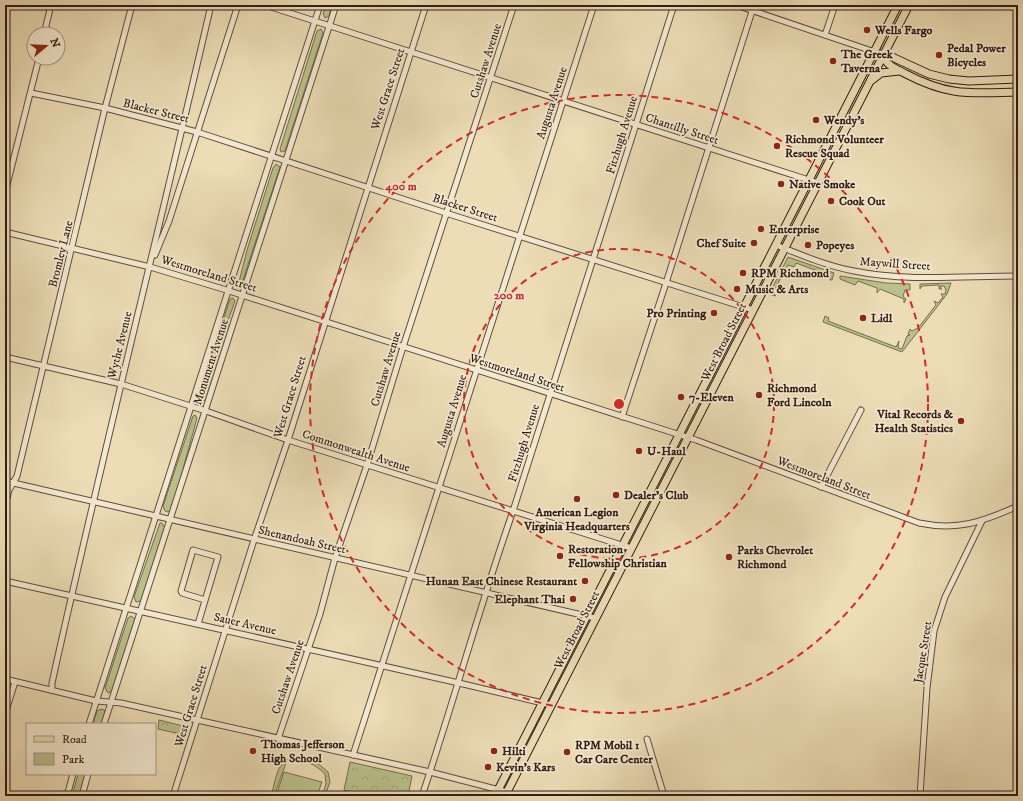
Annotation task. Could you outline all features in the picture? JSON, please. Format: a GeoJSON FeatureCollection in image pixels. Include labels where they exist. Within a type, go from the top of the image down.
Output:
{"type":"FeatureCollection","features":[{"type":"Feature","properties":{"kind":"main road","name":"West Broad Street"},"geometry":{"type":"LineString","coordinates":[[497,793],[898,5]]}},
{"type":"Feature","properties":{"kind":"main road","name":"West Broad Street"},"geometry":{"type":"LineString","coordinates":[[506,794],[909,5]]}},
{"type":"Feature","properties":{"kind":"main road"},"geometry":{"type":"LineString","coordinates":[[875,52],[883,56],[890,56],[928,74],[950,79],[969,81],[1018,80]]}},
{"type":"Feature","properties":{"kind":"main road"},"geometry":{"type":"LineString","coordinates":[[883,56],[886,63],[931,86],[950,91],[973,93],[1018,92]]}},
{"type":"Feature","properties":{"kind":"main road"},"geometry":{"type":"LineString","coordinates":[[869,82],[881,73],[900,71]]}},
{"type":"Feature","properties":{"kind":"street"},"geometry":{"type":"LineString","coordinates":[[46,26],[51,5]]}},
{"type":"Feature","properties":{"kind":"street","name":"Bromley Lane"},"geometry":{"type":"LineString","coordinates":[[5,506],[12,483],[17,476],[73,247],[105,108],[132,5]]}},
{"type":"Feature","properties":{"kind":"street","name":"Wythe Avenue"},"geometry":{"type":"LineString","coordinates":[[52,690],[52,683],[92,501],[150,267],[211,5]]}},
{"type":"Feature","properties":{"kind":"street"},"geometry":{"type":"LineString","coordinates":[[150,267],[169,221],[238,5]]}},
{"type":"Feature","properties":{"kind":"street","name":"Chantilly Street"},"geometry":{"type":"LineString","coordinates":[[265,5],[818,183]]}},
{"type":"Feature","properties":{"kind":"street","name":"Monument Avenue"},"geometry":{"type":"LineString","coordinates":[[89,723],[320,5]]}},
{"type":"Feature","properties":{"kind":"street","name":"Monument Avenue"},"geometry":{"type":"LineString","coordinates":[[104,723],[336,5]]}},
{"type":"Feature","properties":{"kind":"street","name":"West Grace Street"},"geometry":{"type":"LineString","coordinates":[[173,796],[426,5]]}},
{"type":"Feature","properties":{"kind":"street","name":"Cutshaw Avenue"},"geometry":{"type":"LineString","coordinates":[[278,739],[514,5]]}},
{"type":"Feature","properties":{"kind":"street","name":"Augusta Avenue"},"geometry":{"type":"LineString","coordinates":[[353,755],[594,5]]}},
{"type":"Feature","properties":{"kind":"street","name":"Fitzhugh Avenue"},"geometry":{"type":"LineString","coordinates":[[422,796],[459,683],[485,592],[513,511],[549,394],[594,260],[674,5]]}},
{"type":"Feature","properties":{"kind":"street"},"geometry":{"type":"LineString","coordinates":[[736,5],[875,52]]}},
{"type":"Feature","properties":{"kind":"street"},"geometry":{"type":"LineString","coordinates":[[622,417],[754,5]]}},
{"type":"Feature","properties":{"kind":"street"},"geometry":{"type":"LineString","coordinates":[[825,35],[835,5]]}},
{"type":"Feature","properties":{"kind":"street"},"geometry":{"type":"LineString","coordinates":[[1011,5],[1018,7]]}},
{"type":"Feature","properties":{"kind":"street"},"geometry":{"type":"LineString","coordinates":[[5,193],[37,66]]}},
{"type":"Feature","properties":{"kind":"street","name":"Blacker Street"},"geometry":{"type":"LineString","coordinates":[[31,93],[105,108],[197,132],[753,310]]}},
{"type":"Feature","properties":{"kind":"street","name":"Westmoreland Street"},"geometry":{"type":"LineString","coordinates":[[5,232],[73,247],[150,267],[243,295],[687,437],[919,523],[944,526],[970,524],[982,521],[1018,506]]}},
{"type":"Feature","properties":{"kind":"street","name":"Maywill Street"},"geometry":{"type":"LineString","coordinates":[[776,245],[830,266],[869,274],[897,276],[1018,276]]}},
{"type":"Feature","properties":{"kind":"street","name":"Commonwealth Avenue"},"geometry":{"type":"LineString","coordinates":[[5,357],[121,384],[206,410],[288,440],[631,548]]}},
{"type":"Feature","properties":{"kind":"street"},"geometry":{"type":"LineString","coordinates":[[821,487],[861,410]]}},
{"type":"Feature","properties":{"kind":"street","name":"Shenandoah Street"},"geometry":{"type":"LineString","coordinates":[[5,482],[171,519],[595,618]]}},
{"type":"Feature","properties":{"kind":"street","name":"Jacque Street"},"geometry":{"type":"LineString","coordinates":[[920,796],[928,673],[935,630],[945,596],[982,521]]}},
{"type":"Feature","properties":{"kind":"street"},"geometry":{"type":"LineString","coordinates":[[198,624],[218,557],[193,550],[181,591],[182,593],[205,600]]}},
{"type":"Feature","properties":{"kind":"street","name":"Sauer Avenue"},"geometry":{"type":"LineString","coordinates":[[5,581],[126,607],[551,705]]}},
{"type":"Feature","properties":{"kind":"street"},"geometry":{"type":"LineString","coordinates":[[5,679],[96,701],[111,702],[197,720],[430,772],[497,793],[506,794]]}},
{"type":"Feature","properties":{"kind":"street"},"geometry":{"type":"LineString","coordinates":[[5,714],[15,682]]}},
{"type":"Feature","properties":{"kind":"street"},"geometry":{"type":"LineString","coordinates":[[647,740],[664,796]]}},
{"type":"Feature","properties":{"kind":"street"},"geometry":{"type":"LineString","coordinates":[[67,796],[73,775]]}},
{"type":"Feature","properties":{"kind":"street"},"geometry":{"type":"LineString","coordinates":[[82,796],[88,775]]}},
{"type":"Feature","properties":{"kind":"green space"},"geometry":{"type":"Polygon","coordinates":[[[326,5],[332,5],[329,16],[325,18],[323,14],[326,5]]]}},
{"type":"Feature","properties":{"kind":"green space"},"geometry":{"type":"Polygon","coordinates":[[[321,29],[323,33],[285,151],[281,152],[280,149],[317,31],[321,29]]]}},
{"type":"Feature","properties":{"kind":"green space"},"geometry":{"type":"Polygon","coordinates":[[[276,164],[280,167],[241,286],[239,287],[247,250],[273,168],[276,164]]]}},
{"type":"Feature","properties":{"kind":"green space"},"geometry":{"type":"Polygon","coordinates":[[[788,257],[834,273],[832,280],[830,280],[831,276],[796,263],[794,267],[788,265],[784,273],[781,271],[788,257]]]}},
{"type":"Feature","properties":{"kind":"green space"},"geometry":{"type":"Polygon","coordinates":[[[780,273],[783,274],[773,293],[776,296],[769,294],[780,273]]]}},
{"type":"Feature","properties":{"kind":"green space"},"geometry":{"type":"Polygon","coordinates":[[[840,276],[886,283],[910,284],[910,290],[905,290],[903,296],[906,299],[904,303],[904,299],[880,289],[877,293],[877,288],[858,281],[855,285],[840,279],[840,276]]]}},
{"type":"Feature","properties":{"kind":"green space"},"geometry":{"type":"Polygon","coordinates":[[[951,283],[947,294],[902,352],[823,322],[825,316],[829,318],[828,321],[896,347],[899,341],[898,348],[902,349],[907,336],[910,335],[908,334],[910,329],[912,331],[918,328],[936,305],[934,301],[938,303],[943,297],[941,294],[945,294],[946,290],[944,286],[940,286],[942,289],[939,289],[939,285],[922,286],[920,289],[920,284],[951,283]]]}},
{"type":"Feature","properties":{"kind":"green space"},"geometry":{"type":"Polygon","coordinates":[[[233,298],[235,301],[228,321],[228,334],[206,400],[202,401],[201,398],[208,366],[230,299],[233,298]]]}},
{"type":"Feature","properties":{"kind":"green space"},"geometry":{"type":"Polygon","coordinates":[[[195,415],[197,418],[172,509],[168,512],[165,511],[163,506],[193,416],[195,415]]]}},
{"type":"Feature","properties":{"kind":"green space"},"geometry":{"type":"Polygon","coordinates":[[[160,523],[162,523],[165,528],[141,601],[136,602],[134,597],[160,523]]]}},
{"type":"Feature","properties":{"kind":"green space"},"geometry":{"type":"Polygon","coordinates":[[[131,616],[135,619],[112,691],[108,693],[105,688],[128,618],[131,616]]]}},
{"type":"Feature","properties":{"kind":"green space"},"geometry":{"type":"Polygon","coordinates":[[[101,709],[106,713],[102,723],[93,723],[97,711],[101,709]]]}},
{"type":"Feature","properties":{"kind":"green space"},"geometry":{"type":"Polygon","coordinates":[[[159,720],[183,726],[180,734],[158,729],[159,720]]]}},
{"type":"Feature","properties":{"kind":"green space"},"geometry":{"type":"Polygon","coordinates":[[[301,757],[315,761],[328,772],[330,782],[325,796],[322,796],[326,784],[325,774],[312,764],[297,760],[286,763],[274,796],[271,796],[279,769],[282,764],[287,760],[301,757]]]}},
{"type":"Feature","properties":{"kind":"green space"},"geometry":{"type":"Polygon","coordinates":[[[350,762],[412,776],[408,796],[371,796],[344,790],[350,762]]]}},
{"type":"Feature","properties":{"kind":"green space"},"geometry":{"type":"Polygon","coordinates":[[[284,772],[322,782],[317,796],[276,796],[284,772]]]}},
{"type":"Feature","properties":{"kind":"green space"},"geometry":{"type":"Polygon","coordinates":[[[78,775],[86,775],[79,796],[72,796],[78,775]]]}},
{"type":"Feature","properties":{"kind":"place","name":"Wells Fargo"},"geometry":{"type":"Point","coordinates":[867,30]}},
{"type":"Feature","properties":{"kind":"place","name":"Pedal Power Bicycles"},"geometry":{"type":"Point","coordinates":[939,55]}},
{"type":"Feature","properties":{"kind":"place","name":"The Greek Taverna"},"geometry":{"type":"Point","coordinates":[833,61]}},
{"type":"Feature","properties":{"kind":"place","name":"Wendy's"},"geometry":{"type":"Point","coordinates":[816,120]}},
{"type":"Feature","properties":{"kind":"place","name":"Richmond Volunteer Rescue Squad"},"geometry":{"type":"Point","coordinates":[777,146]}},
{"type":"Feature","properties":{"kind":"place","name":"Native Smoke"},"geometry":{"type":"Point","coordinates":[781,184]}},
{"type":"Feature","properties":{"kind":"place","name":"Cook Out"},"geometry":{"type":"Point","coordinates":[831,201]}},
{"type":"Feature","properties":{"kind":"place","name":"Enterprise"},"geometry":{"type":"Point","coordinates":[761,229]}},
{"type":"Feature","properties":{"kind":"place","name":"Chef Suite"},"geometry":{"type":"Point","coordinates":[754,243]}},
{"type":"Feature","properties":{"kind":"place","name":"Popeyes"},"geometry":{"type":"Point","coordinates":[808,245]}},
{"type":"Feature","properties":{"kind":"place","name":"RPM Richmond"},"geometry":{"type":"Point","coordinates":[743,273]}},
{"type":"Feature","properties":{"kind":"place","name":"Music & Arts"},"geometry":{"type":"Point","coordinates":[737,289]}},
{"type":"Feature","properties":{"kind":"place","name":"Pro Printing"},"geometry":{"type":"Point","coordinates":[714,313]}},
{"type":"Feature","properties":{"kind":"place","name":"Lidl"},"geometry":{"type":"Point","coordinates":[863,318]}},
{"type":"Feature","properties":{"kind":"place","name":"Richmond Ford Lincoln"},"geometry":{"type":"Point","coordinates":[759,395]}},
{"type":"Feature","properties":{"kind":"place","name":"7-Eleven"},"geometry":{"type":"Point","coordinates":[681,397]}},
{"type":"Feature","properties":{"kind":"place","name":"Vital Records & Health Statistics"},"geometry":{"type":"Point","coordinates":[961,421]}},
{"type":"Feature","properties":{"kind":"place","name":"U-Haul"},"geometry":{"type":"Point","coordinates":[639,451]}},
{"type":"Feature","properties":{"kind":"place","name":"Dealer's Club"},"geometry":{"type":"Point","coordinates":[616,495]}},
{"type":"Feature","properties":{"kind":"place","name":"American Legion Virginia Headquarters"},"geometry":{"type":"Point","coordinates":[577,499]}},
{"type":"Feature","properties":{"kind":"place","name":"Restoration Fellowship Christian"},"geometry":{"type":"Point","coordinates":[560,556]}},
{"type":"Feature","properties":{"kind":"place","name":"Parks Chevrolet Richmond"},"geometry":{"type":"Point","coordinates":[729,557]}},
{"type":"Feature","properties":{"kind":"place","name":"Hunan East Chinese Restaurant"},"geometry":{"type":"Point","coordinates":[585,581]}},
{"type":"Feature","properties":{"kind":"place","name":"Elephant Thai"},"geometry":{"type":"Point","coordinates":[573,599]}},
{"type":"Feature","properties":{"kind":"place","name":"Thomas Jefferson High School"},"geometry":{"type":"Point","coordinates":[253,751]}},
{"type":"Feature","properties":{"kind":"place","name":"Hilti"},"geometry":{"type":"Point","coordinates":[494,751]}},
{"type":"Feature","properties":{"kind":"place","name":"RPM Mobil 1 Car Care Center"},"geometry":{"type":"Point","coordinates":[567,752]}},
{"type":"Feature","properties":{"kind":"place","name":"Kevin's Kars"},"geometry":{"type":"Point","coordinates":[488,767]}}]}
